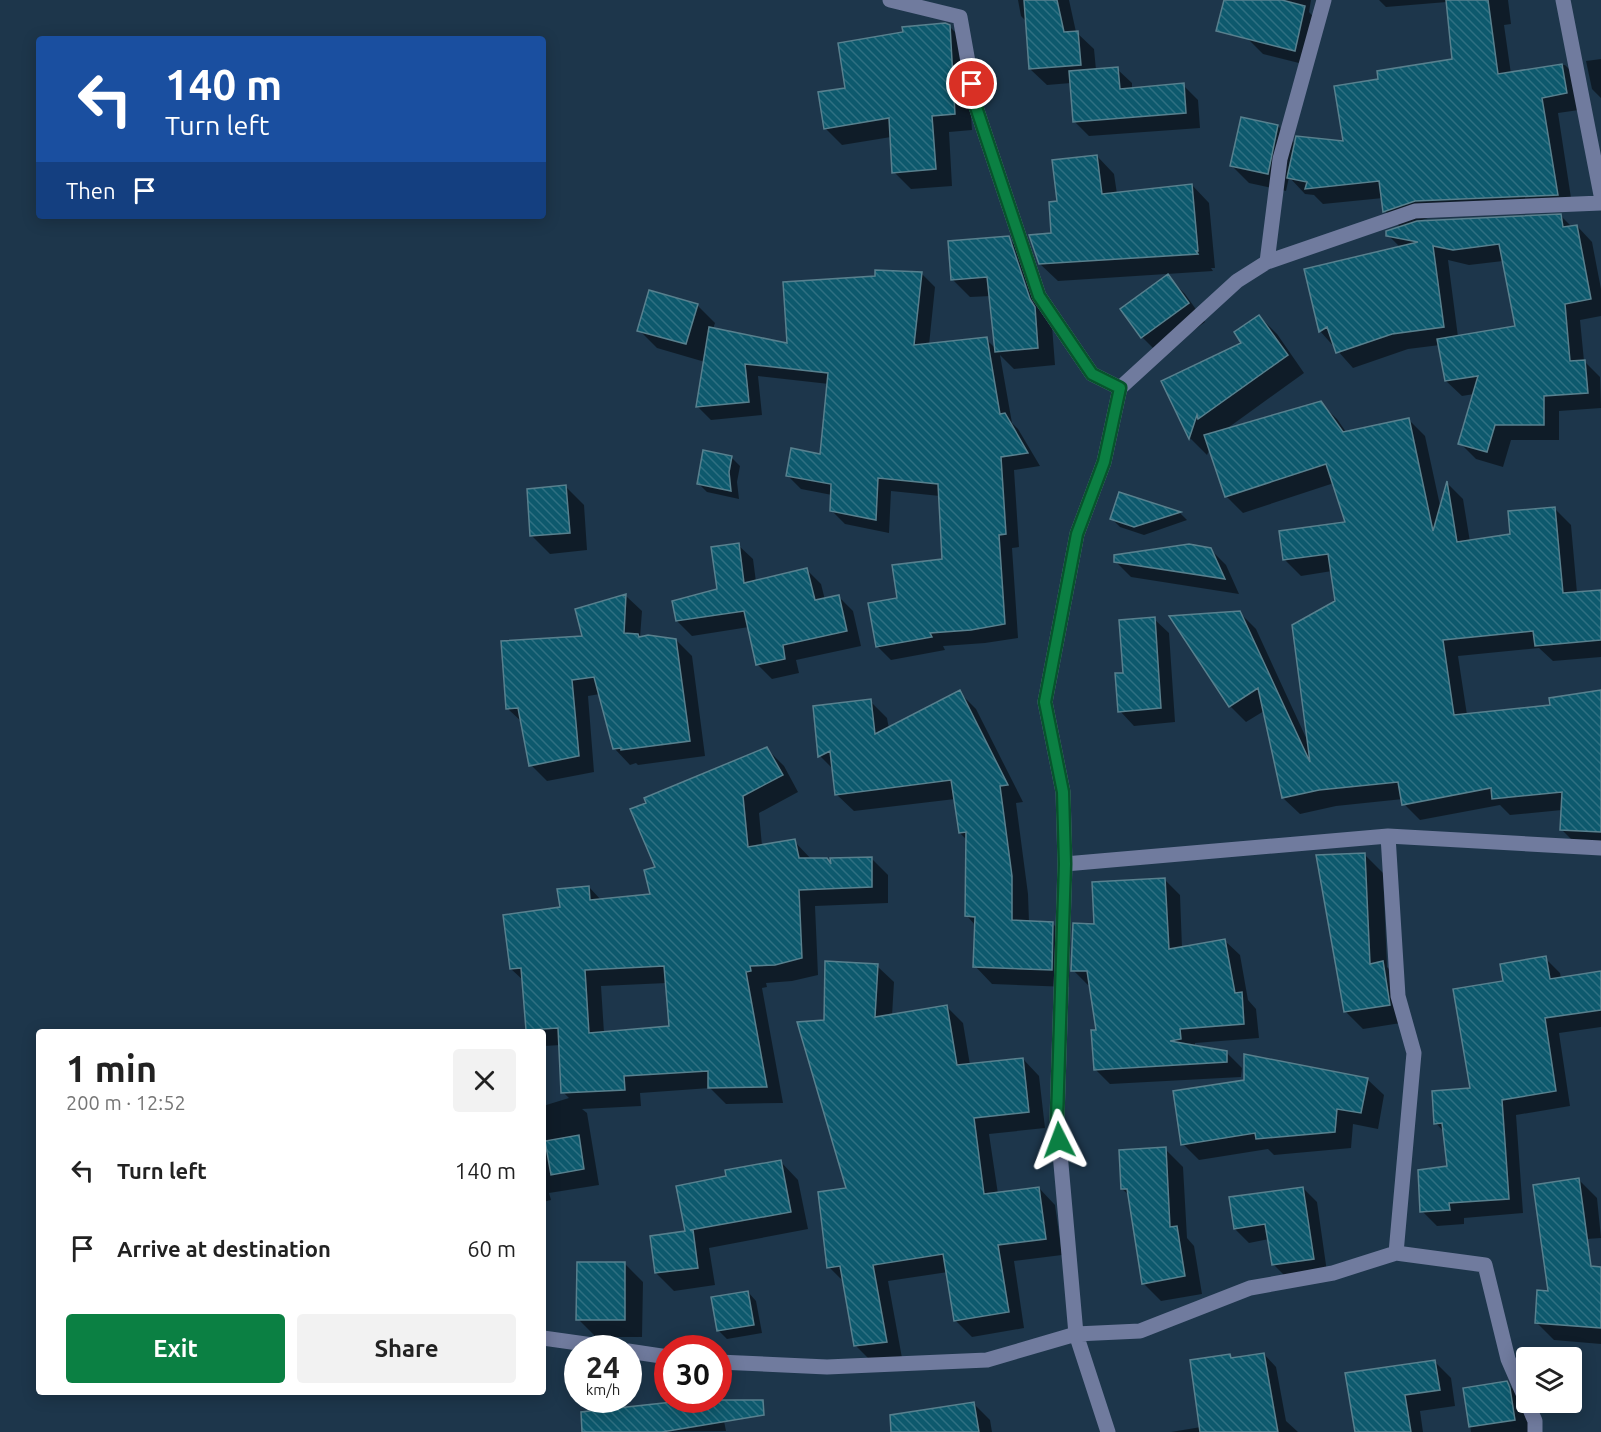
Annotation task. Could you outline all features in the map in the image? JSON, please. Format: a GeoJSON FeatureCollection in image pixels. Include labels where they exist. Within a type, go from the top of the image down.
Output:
{"type":"FeatureCollection","features":[{"type":"Feature","properties":{"kind":"street"},"geometry":{"type":"LineString","coordinates":[[890,0],[960,17],[976,107],[1039,296],[1092,374],[1120,388]]}},
{"type":"Feature","properties":{"kind":"street"},"geometry":{"type":"LineString","coordinates":[[1267,262],[1280,159],[1324,0]]}},
{"type":"Feature","properties":{"kind":"street"},"geometry":{"type":"LineString","coordinates":[[1563,0],[1601,195]]}},
{"type":"Feature","properties":{"kind":"street"},"geometry":{"type":"LineString","coordinates":[[1108,1432],[1076,1334],[1057,1119],[1065,864],[1063,792],[1045,702],[1077,534],[1104,462],[1120,388],[1237,281],[1267,262],[1415,211],[1601,203]]}},
{"type":"Feature","properties":{"kind":"street"},"geometry":{"type":"LineString","coordinates":[[1065,864],[1388,836],[1601,849]]}},
{"type":"Feature","properties":{"kind":"street"},"geometry":{"type":"LineString","coordinates":[[1388,836],[1398,996],[1414,1053],[1396,1253]]}},
{"type":"Feature","properties":{"kind":"street"},"geometry":{"type":"LineString","coordinates":[[732,1363],[827,1367],[987,1360],[1076,1334],[1140,1331],[1250,1288],[1333,1273],[1396,1253],[1485,1265],[1508,1359],[1535,1420],[1535,1432]]}},
{"type":"Feature","properties":{"kind":"street"},"geometry":{"type":"LineString","coordinates":[[546,1338],[564,1341]]}},
{"type":"Feature","properties":{"kind":"building"},"geometry":{"type":"Polygon","coordinates":[[[1024,0],[1057,0],[1064,32],[1078,31],[1081,65],[1029,69],[1024,0]]]}},
{"type":"Feature","properties":{"kind":"building"},"geometry":{"type":"Polygon","coordinates":[[[1224,0],[1282,0],[1305,6],[1295,51],[1216,31],[1224,0]]]}},
{"type":"Feature","properties":{"kind":"building"},"geometry":{"type":"Polygon","coordinates":[[[1446,0],[1488,0],[1498,74],[1562,64],[1567,93],[1542,98],[1558,195],[1415,201],[1383,212],[1379,181],[1305,189],[1307,182],[1287,178],[1296,136],[1343,141],[1334,86],[1378,79],[1377,71],[1452,59],[1446,0]]]}},
{"type":"Feature","properties":{"kind":"building"},"geometry":{"type":"Polygon","coordinates":[[[945,23],[950,25],[955,114],[932,116],[936,169],[892,173],[889,118],[824,129],[818,92],[845,88],[838,43],[903,32],[902,27],[945,23]]]}},
{"type":"Feature","properties":{"kind":"building"},"geometry":{"type":"Polygon","coordinates":[[[1118,67],[1120,89],[1184,83],[1186,113],[1073,122],[1069,71],[1118,67]]]}},
{"type":"Feature","properties":{"kind":"building"},"geometry":{"type":"Polygon","coordinates":[[[1241,117],[1278,125],[1268,174],[1230,166],[1241,117]]]}},
{"type":"Feature","properties":{"kind":"building"},"geometry":{"type":"Polygon","coordinates":[[[1097,155],[1102,194],[1192,184],[1198,254],[1039,264],[1029,235],[1051,233],[1049,202],[1057,201],[1052,160],[1097,155]]]}},
{"type":"Feature","properties":{"kind":"building"},"geometry":{"type":"Polygon","coordinates":[[[1561,214],[1563,227],[1577,225],[1591,299],[1565,304],[1570,361],[1585,360],[1588,393],[1544,396],[1544,425],[1495,425],[1487,452],[1458,444],[1478,376],[1445,381],[1437,339],[1515,326],[1499,244],[1453,250],[1433,246],[1444,327],[1392,334],[1336,353],[1327,327],[1319,332],[1304,269],[1418,242],[1386,236],[1386,231],[1417,221],[1561,214]]]}},
{"type":"Feature","properties":{"kind":"building"},"geometry":{"type":"Polygon","coordinates":[[[1009,236],[1030,299],[1035,307],[1038,348],[995,352],[987,277],[951,280],[948,241],[1009,236]]]}},
{"type":"Feature","properties":{"kind":"building"},"geometry":{"type":"Polygon","coordinates":[[[875,270],[922,272],[914,345],[987,337],[1000,414],[1005,413],[1028,453],[1001,457],[1006,534],[999,535],[1005,624],[971,630],[930,633],[932,637],[876,647],[868,603],[897,598],[892,565],[942,559],[938,484],[878,478],[876,520],[830,511],[831,484],[786,476],[791,448],[820,454],[828,373],[745,364],[749,402],[696,407],[709,327],[787,343],[783,282],[875,276],[875,270]]]}},
{"type":"Feature","properties":{"kind":"building"},"geometry":{"type":"Polygon","coordinates":[[[1168,274],[1189,303],[1141,338],[1120,309],[1168,274]]]}},
{"type":"Feature","properties":{"kind":"building"},"geometry":{"type":"Polygon","coordinates":[[[649,290],[698,304],[686,344],[637,331],[649,290]]]}},
{"type":"Feature","properties":{"kind":"building"},"geometry":{"type":"Polygon","coordinates":[[[1259,315],[1288,355],[1198,419],[1197,415],[1189,439],[1161,381],[1241,343],[1234,332],[1259,315]]]}},
{"type":"Feature","properties":{"kind":"building"},"geometry":{"type":"Polygon","coordinates":[[[1321,401],[1343,432],[1409,418],[1433,531],[1447,481],[1457,542],[1510,534],[1508,511],[1555,507],[1563,593],[1601,590],[1601,640],[1535,646],[1533,631],[1443,640],[1454,715],[1550,705],[1549,698],[1601,690],[1601,832],[1560,830],[1562,792],[1492,799],[1491,788],[1402,805],[1398,782],[1319,790],[1282,798],[1258,688],[1229,707],[1169,616],[1240,611],[1310,762],[1292,625],[1335,601],[1328,554],[1283,560],[1279,531],[1345,522],[1326,464],[1225,497],[1204,435],[1321,401]]]}},
{"type":"Feature","properties":{"kind":"building"},"geometry":{"type":"Polygon","coordinates":[[[703,450],[732,456],[729,472],[731,491],[697,484],[703,450]]]}},
{"type":"Feature","properties":{"kind":"building"},"geometry":{"type":"Polygon","coordinates":[[[566,485],[570,533],[530,536],[527,489],[566,485]]]}},
{"type":"Feature","properties":{"kind":"building"},"geometry":{"type":"Polygon","coordinates":[[[1119,492],[1181,512],[1134,527],[1110,519],[1119,492]]]}},
{"type":"Feature","properties":{"kind":"building"},"geometry":{"type":"Polygon","coordinates":[[[739,543],[744,583],[807,568],[815,600],[839,595],[847,631],[783,645],[785,659],[756,665],[744,611],[676,621],[672,601],[717,589],[711,547],[739,543]]]}},
{"type":"Feature","properties":{"kind":"building"},"geometry":{"type":"Polygon","coordinates":[[[1189,544],[1211,548],[1225,579],[1114,562],[1114,555],[1189,544]]]}},
{"type":"Feature","properties":{"kind":"building"},"geometry":{"type":"Polygon","coordinates":[[[626,594],[624,633],[638,634],[639,637],[648,635],[676,639],[690,741],[621,750],[621,748],[613,749],[594,677],[572,680],[579,756],[529,766],[518,708],[506,709],[501,641],[582,636],[575,609],[626,594]]]}},
{"type":"Feature","properties":{"kind":"building"},"geometry":{"type":"Polygon","coordinates":[[[1155,617],[1161,708],[1118,712],[1115,673],[1123,673],[1119,620],[1155,617]]]}},
{"type":"Feature","properties":{"kind":"building"},"geometry":{"type":"Polygon","coordinates":[[[960,690],[1008,785],[1000,786],[1012,876],[1012,920],[1053,922],[1052,970],[973,967],[975,917],[965,916],[966,832],[959,833],[951,780],[835,795],[830,751],[818,757],[813,706],[871,699],[875,734],[960,690]]]}},
{"type":"Feature","properties":{"kind":"building"},"geometry":{"type":"Polygon","coordinates":[[[767,747],[783,775],[743,796],[748,847],[795,839],[799,858],[827,858],[831,864],[830,858],[872,857],[872,887],[799,890],[802,958],[775,965],[750,966],[751,971],[746,972],[767,1087],[708,1088],[708,1071],[624,1076],[625,1090],[561,1093],[558,1028],[526,1029],[521,968],[510,969],[503,915],[560,907],[557,889],[589,886],[590,900],[650,894],[644,870],[655,867],[630,809],[646,803],[644,798],[767,747]],[[664,966],[585,970],[589,1033],[669,1026],[664,966]]]}},
{"type":"Feature","properties":{"kind":"building"},"geometry":{"type":"Polygon","coordinates":[[[1365,853],[1370,964],[1383,961],[1390,1005],[1344,1012],[1316,855],[1365,853]]]}},
{"type":"Feature","properties":{"kind":"building"},"geometry":{"type":"Polygon","coordinates":[[[1165,878],[1169,949],[1225,939],[1235,993],[1242,992],[1244,1024],[1180,1029],[1181,1039],[1170,1041],[1227,1051],[1227,1062],[1094,1070],[1091,1030],[1096,1030],[1087,971],[1071,971],[1073,923],[1094,924],[1092,882],[1165,878]]]}},
{"type":"Feature","properties":{"kind":"building"},"geometry":{"type":"Polygon","coordinates":[[[1546,956],[1550,979],[1601,971],[1601,1010],[1545,1018],[1556,1091],[1502,1100],[1509,1199],[1449,1203],[1450,1210],[1420,1212],[1418,1170],[1447,1166],[1442,1123],[1434,1124],[1432,1091],[1470,1088],[1453,989],[1503,981],[1500,964],[1546,956]]]}},
{"type":"Feature","properties":{"kind":"building"},"geometry":{"type":"Polygon","coordinates":[[[825,961],[878,964],[875,1017],[947,1005],[957,1065],[1023,1058],[1029,1112],[974,1118],[984,1194],[1039,1187],[1046,1239],[998,1245],[1009,1312],[954,1321],[943,1254],[873,1265],[887,1342],[854,1346],[840,1266],[827,1268],[818,1192],[846,1188],[797,1022],[824,1020],[825,961]]]}},
{"type":"Feature","properties":{"kind":"building"},"geometry":{"type":"Polygon","coordinates":[[[1244,1054],[1368,1078],[1361,1113],[1337,1109],[1335,1132],[1256,1139],[1255,1133],[1181,1145],[1173,1091],[1244,1080],[1244,1054]]]}},
{"type":"Feature","properties":{"kind":"building"},"geometry":{"type":"Polygon","coordinates":[[[579,1135],[584,1169],[551,1175],[546,1141],[579,1135]]]}},
{"type":"Feature","properties":{"kind":"building"},"geometry":{"type":"Polygon","coordinates":[[[1166,1147],[1170,1227],[1177,1226],[1185,1276],[1142,1284],[1127,1189],[1121,1189],[1119,1150],[1166,1147]]]}},
{"type":"Feature","properties":{"kind":"building"},"geometry":{"type":"Polygon","coordinates":[[[781,1160],[791,1212],[690,1230],[693,1230],[698,1268],[655,1273],[650,1236],[685,1231],[676,1186],[726,1176],[725,1170],[781,1160]]]}},
{"type":"Feature","properties":{"kind":"building"},"geometry":{"type":"Polygon","coordinates":[[[1579,1178],[1591,1266],[1601,1267],[1601,1328],[1535,1323],[1537,1290],[1548,1291],[1533,1185],[1579,1178]]]}},
{"type":"Feature","properties":{"kind":"building"},"geometry":{"type":"Polygon","coordinates":[[[1303,1187],[1314,1259],[1272,1265],[1265,1224],[1234,1229],[1229,1197],[1303,1187]]]}},
{"type":"Feature","properties":{"kind":"building"},"geometry":{"type":"Polygon","coordinates":[[[577,1262],[625,1262],[625,1320],[576,1320],[577,1262]]]}},
{"type":"Feature","properties":{"kind":"building"},"geometry":{"type":"Polygon","coordinates":[[[748,1291],[754,1325],[717,1331],[711,1297],[748,1291]]]}},
{"type":"Feature","properties":{"kind":"building"},"geometry":{"type":"Polygon","coordinates":[[[1264,1353],[1278,1432],[1200,1432],[1190,1360],[1230,1354],[1231,1358],[1264,1353]]]}},
{"type":"Feature","properties":{"kind":"building"},"geometry":{"type":"Polygon","coordinates":[[[1435,1360],[1440,1390],[1405,1395],[1411,1432],[1355,1432],[1345,1373],[1435,1360]]]}},
{"type":"Feature","properties":{"kind":"building"},"geometry":{"type":"Polygon","coordinates":[[[1507,1381],[1515,1420],[1469,1427],[1463,1388],[1507,1381]]]}},
{"type":"Feature","properties":{"kind":"building"},"geometry":{"type":"Polygon","coordinates":[[[732,1400],[763,1400],[764,1415],[662,1432],[582,1432],[581,1413],[642,1413],[642,1405],[654,1404],[654,1413],[732,1413],[732,1400]]]}},
{"type":"Feature","properties":{"kind":"building"},"geometry":{"type":"Polygon","coordinates":[[[974,1402],[979,1432],[891,1432],[890,1415],[974,1402]]]}},
{"type":"Feature","properties":{"kind":"route"},"geometry":{"type":"LineString","coordinates":[[972,84],[976,107],[1039,296],[1092,374],[1120,388],[1104,462],[1077,534],[1045,702],[1063,792],[1065,864],[1057,1119],[1059,1140]]}}]}
